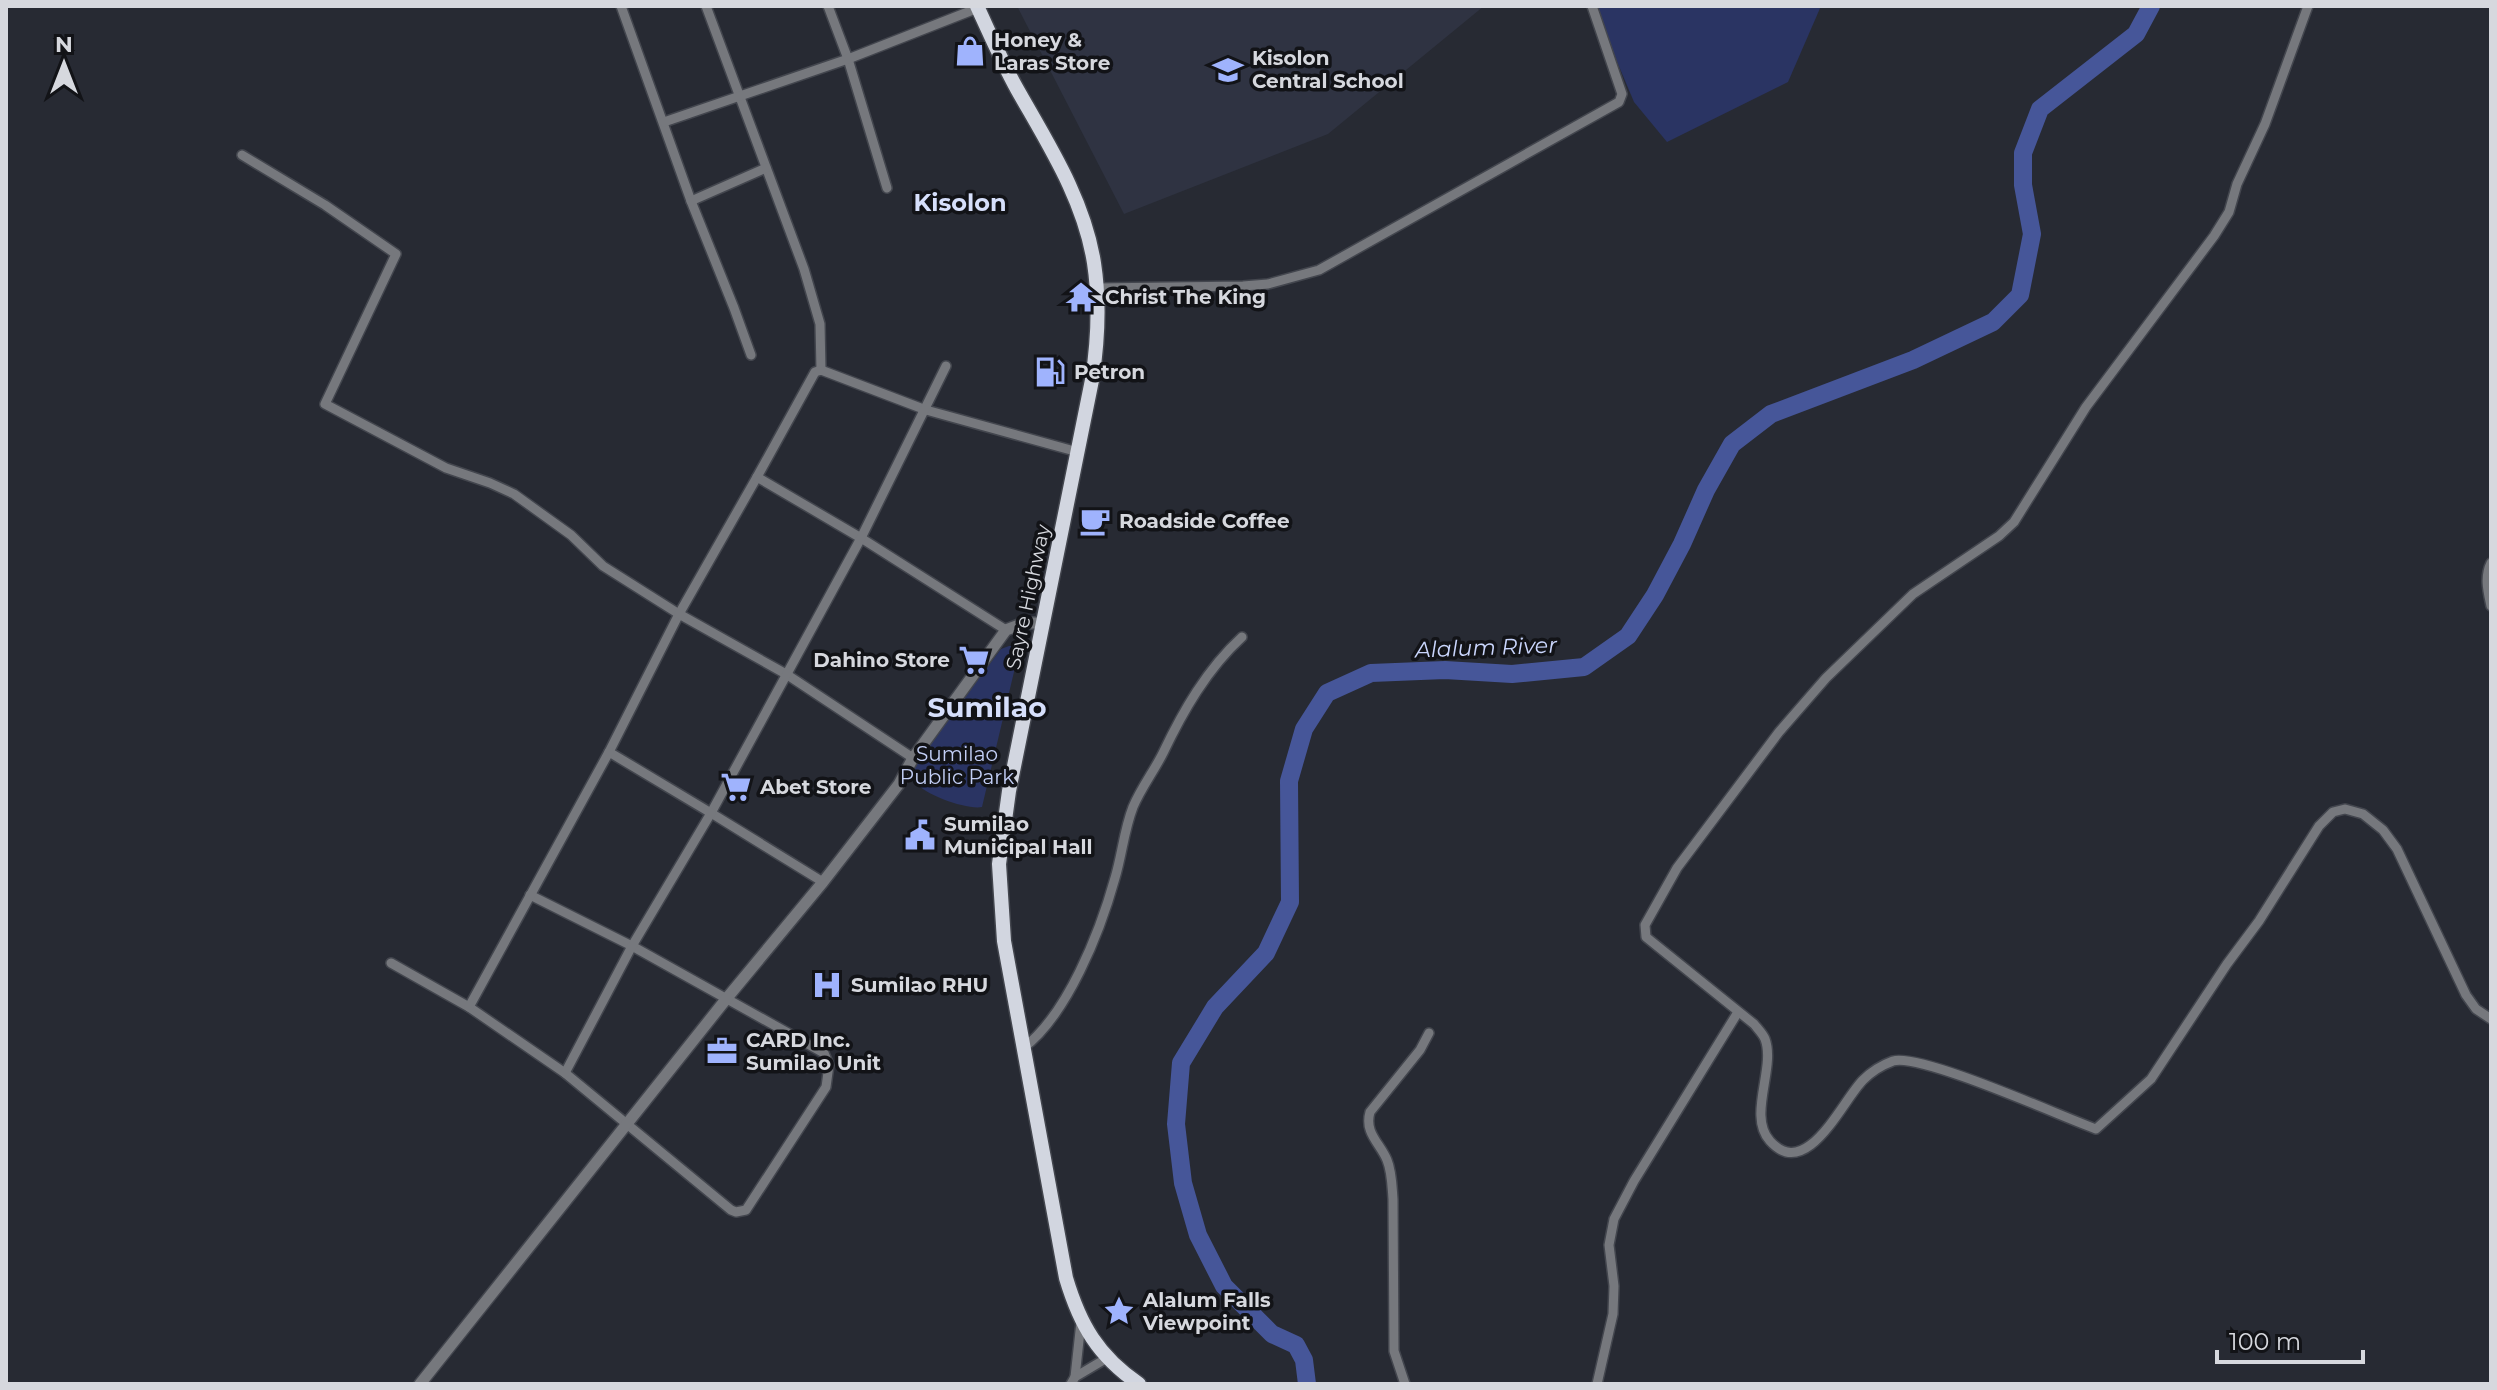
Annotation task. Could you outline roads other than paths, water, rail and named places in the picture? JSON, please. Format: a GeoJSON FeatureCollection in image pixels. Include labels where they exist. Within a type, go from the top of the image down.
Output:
{"type":"FeatureCollection","features":[{"type":"Feature","properties":{"kind":"highway","name":"Sayre Highway"},"geometry":{"type":"LineString","coordinates":[[978,7],[998,53],[1069,184],[1087,231],[1097,288],[1097,345],[1009,791],[999,864],[1004,941],[1066,1278],[1090,1337],[1107,1358],[1139,1384]]}},
{"type":"Feature","properties":{"kind":"street"},"geometry":{"type":"LineString","coordinates":[[621,6],[691,201],[751,355]]}},
{"type":"Feature","properties":{"kind":"street"},"geometry":{"type":"LineString","coordinates":[[706,6],[804,269],[820,324],[821,370]]}},
{"type":"Feature","properties":{"kind":"street"},"geometry":{"type":"LineString","coordinates":[[828,6],[848,59],[887,188]]}},
{"type":"Feature","properties":{"kind":"street"},"geometry":{"type":"LineString","coordinates":[[1097,288],[1268,284],[1319,270],[1619,102],[1622,94],[1592,6]]}},
{"type":"Feature","properties":{"kind":"street"},"geometry":{"type":"LineString","coordinates":[[2308,6],[2265,124],[2222,224],[2086,407],[2023,510],[1999,536],[1913,594],[1826,678],[1779,732],[1677,868],[1645,925],[1646,937],[1754,1024],[1765,1038],[1767,1050],[1762,1121],[1770,1141],[1788,1152],[1800,1152],[1813,1145],[1861,1081],[1877,1068],[1896,1060],[1911,1060],[1949,1072],[2096,1129],[2151,1079],[2259,921],[2319,826],[2333,812],[2345,809],[2363,814],[2383,830],[2397,849],[2466,995],[2476,1009],[2491,1019]]}},
{"type":"Feature","properties":{"kind":"street"},"geometry":{"type":"LineString","coordinates":[[664,122],[848,59],[978,7]]}},
{"type":"Feature","properties":{"kind":"street"},"geometry":{"type":"LineString","coordinates":[[242,155],[325,205],[396,254],[325,404],[446,468],[514,494],[571,535],[603,566],[679,614],[786,674],[913,758]]}},
{"type":"Feature","properties":{"kind":"street"},"geometry":{"type":"LineString","coordinates":[[691,201],[766,168]]}},
{"type":"Feature","properties":{"kind":"street"},"geometry":{"type":"LineString","coordinates":[[565,1073],[632,946],[711,813],[861,538],[946,366]]}},
{"type":"Feature","properties":{"kind":"street"},"geometry":{"type":"LineString","coordinates":[[469,1007],[609,752],[679,614],[815,372],[821,370],[926,410],[1078,452]]}},
{"type":"Feature","properties":{"kind":"street"},"geometry":{"type":"LineString","coordinates":[[757,477],[861,538],[1006,630]]}},
{"type":"Feature","properties":{"kind":"street"},"geometry":{"type":"LineString","coordinates":[[2491,563],[2487,571],[2487,589],[2491,606]]}},
{"type":"Feature","properties":{"kind":"street"},"geometry":{"type":"LineString","coordinates":[[420,1384],[823,882],[899,784],[913,758],[1006,630],[1024,623],[1043,623]]}},
{"type":"Feature","properties":{"kind":"street"},"geometry":{"type":"LineString","coordinates":[[1022,1049],[1037,1038],[1052,1019],[1095,935],[1115,879],[1134,806],[1146,780],[1199,688],[1219,659],[1242,637]]}},
{"type":"Feature","properties":{"kind":"street"},"geometry":{"type":"LineString","coordinates":[[609,752],[823,882]]}},
{"type":"Feature","properties":{"kind":"street"},"geometry":{"type":"LineString","coordinates":[[391,963],[469,1007],[565,1073],[731,1210],[746,1210],[826,1087],[829,1065],[824,1053],[632,946],[530,895]]}},
{"type":"Feature","properties":{"kind":"street"},"geometry":{"type":"LineString","coordinates":[[1597,1384],[1613,1314],[1614,1286],[1609,1245],[1614,1219],[1738,1012]]}},
{"type":"Feature","properties":{"kind":"street"},"geometry":{"type":"LineString","coordinates":[[1405,1384],[1394,1351],[1391,1176],[1388,1160],[1370,1132],[1368,1119],[1370,1112],[1420,1050],[1429,1033]]}},
{"type":"Feature","properties":{"kind":"street"},"geometry":{"type":"LineString","coordinates":[[1073,1380],[1079,1356],[1081,1319]]}},
{"type":"Feature","properties":{"kind":"street"},"geometry":{"type":"LineString","coordinates":[[1073,1380],[1107,1358]]}},
{"type":"Feature","properties":{"kind":"waterway","name":"Alalum River"},"geometry":{"type":"LineString","coordinates":[[1307,1384],[1304,1360],[1296,1345],[1272,1334],[1224,1286],[1198,1235],[1183,1183],[1176,1124],[1181,1063],[1215,1007],[1266,953],[1290,902],[1289,781],[1304,729],[1327,693],[1371,673],[1445,670],[1512,674],[1584,667],[1628,636],[1655,595],[1732,444],[1771,414],[1913,360],[1993,322],[2020,295],[2032,234],[2023,185],[2023,153],[2040,109],[2136,34],[2151,6]]}},
{"type":"Feature","properties":{"kind":"place","name":"Honey & Laras Store"},"geometry":{"type":"Point","coordinates":[970,51]}},
{"type":"Feature","properties":{"kind":"place","name":"Kisolon Central School"},"geometry":{"type":"Point","coordinates":[1228,70]}},
{"type":"Feature","properties":{"kind":"place","name":"Christ The King"},"geometry":{"type":"Point","coordinates":[1081,297]}},
{"type":"Feature","properties":{"kind":"place","name":"Petron"},"geometry":{"type":"Point","coordinates":[1050,372]}},
{"type":"Feature","properties":{"kind":"place","name":"Roadside Coffee"},"geometry":{"type":"Point","coordinates":[1095,521]}},
{"type":"Feature","properties":{"kind":"place","name":"Dahino Store"},"geometry":{"type":"Point","coordinates":[974,660]}},
{"type":"Feature","properties":{"kind":"place","name":"Abet Store"},"geometry":{"type":"Point","coordinates":[736,787]}},
{"type":"Feature","properties":{"kind":"place","name":"Sumilao Municipal Hall"},"geometry":{"type":"Point","coordinates":[920,835]}},
{"type":"Feature","properties":{"kind":"place","name":"Sumilao RHU"},"geometry":{"type":"Point","coordinates":[827,985]}},
{"type":"Feature","properties":{"kind":"place","name":"CARD Inc. Sumilao Unit"},"geometry":{"type":"Point","coordinates":[722,1051]}},
{"type":"Feature","properties":{"kind":"place","name":"Alalum Falls Viewpoint"},"geometry":{"type":"Point","coordinates":[1119,1311]}},
{"type":"Feature","properties":{"kind":"district","name":"Kisolon"},"geometry":{"type":"Point","coordinates":[960,203]}},
{"type":"Feature","properties":{"kind":"district","name":"Sumilao"},"geometry":{"type":"Point","coordinates":[987,707]}},
{"type":"Feature","properties":{"kind":"park label","name":"Sumilao Public Park"},"geometry":{"type":"Point","coordinates":[957,766]}}]}
